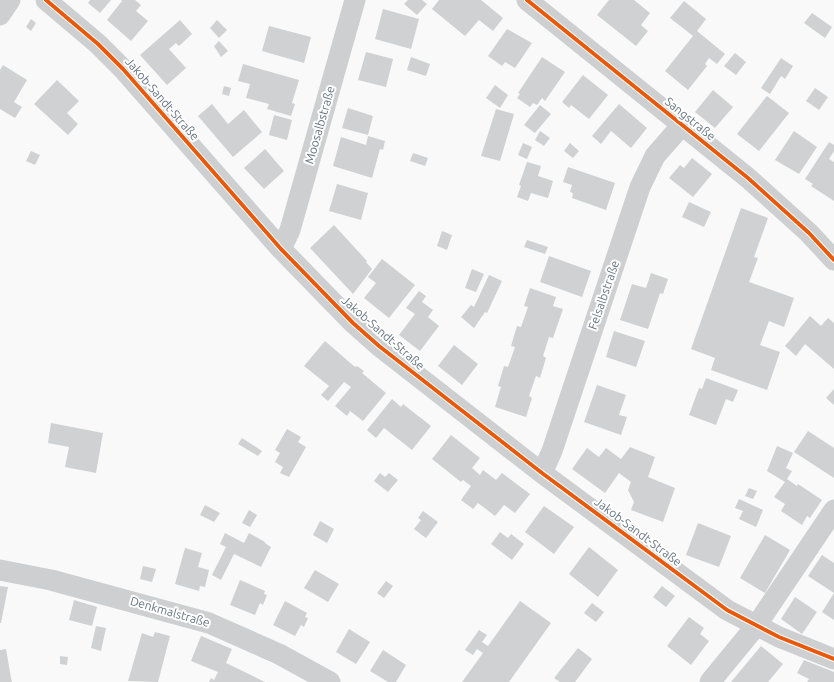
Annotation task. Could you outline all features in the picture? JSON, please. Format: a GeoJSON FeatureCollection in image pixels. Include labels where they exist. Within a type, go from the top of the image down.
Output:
{"type":"FeatureCollection","features":[{"type":"Feature","properties":{"kind":"street"},"geometry":{"type":"LineString","coordinates":[[0,15],[10,0]]}},
{"type":"Feature","properties":{"kind":"street","name":"Jakob-Sandt-Straße"},"geometry":{"type":"LineString","coordinates":[[46,0],[87,35],[123,69],[281,249],[353,323],[379,346],[542,473],[716,602],[756,626],[834,659]]}},
{"type":"Feature","properties":{"kind":"street","name":"Moosalbstraße"},"geometry":{"type":"LineString","coordinates":[[281,249],[290,230],[355,0]]}},
{"type":"Feature","properties":{"kind":"street","name":"Sangstraße"},"geometry":{"type":"LineString","coordinates":[[527,0],[760,188],[809,233],[834,260]]}},
{"type":"Feature","properties":{"kind":"street","name":"Felsalbstraße"},"geometry":{"type":"LineString","coordinates":[[542,473],[552,452],[640,188],[656,156],[682,125]]}},
{"type":"Feature","properties":{"kind":"street"},"geometry":{"type":"LineString","coordinates":[[710,682],[756,626],[834,510]]}},
{"type":"Feature","properties":{"kind":"street","name":"Denkmalstraße"},"geometry":{"type":"LineString","coordinates":[[0,570],[51,580],[209,623],[279,654],[330,682]]}},
{"type":"Feature","properties":{"kind":"building"},"geometry":{"type":"Polygon","coordinates":[[[90,0],[111,0],[100,13],[88,3],[90,0]]]}},
{"type":"Feature","properties":{"kind":"building"},"geometry":{"type":"Polygon","coordinates":[[[121,0],[135,0],[141,5],[136,11],[148,21],[131,41],[107,20],[122,1],[121,0]]]}},
{"type":"Feature","properties":{"kind":"building"},"geometry":{"type":"Polygon","coordinates":[[[408,0],[422,0],[427,4],[417,15],[404,4],[408,0]]]}},
{"type":"Feature","properties":{"kind":"building"},"geometry":{"type":"Polygon","coordinates":[[[439,0],[481,0],[503,18],[493,31],[479,20],[465,36],[432,9],[439,0]]]}},
{"type":"Feature","properties":{"kind":"building"},"geometry":{"type":"Polygon","coordinates":[[[609,0],[634,0],[650,13],[641,25],[648,31],[636,46],[597,15],[609,0]]]}},
{"type":"Feature","properties":{"kind":"building"},"geometry":{"type":"Polygon","coordinates":[[[684,1],[706,19],[697,31],[725,54],[717,64],[709,58],[705,64],[707,66],[688,90],[665,71],[693,36],[670,18],[684,1]]]}},
{"type":"Feature","properties":{"kind":"building"},"geometry":{"type":"Polygon","coordinates":[[[383,9],[419,19],[411,49],[375,39],[383,9]]]}},
{"type":"Feature","properties":{"kind":"building"},"geometry":{"type":"Polygon","coordinates":[[[812,13],[832,27],[825,38],[804,23],[812,13]]]}},
{"type":"Feature","properties":{"kind":"building"},"geometry":{"type":"Polygon","coordinates":[[[31,19],[36,23],[31,31],[26,27],[31,19]]]}},
{"type":"Feature","properties":{"kind":"building"},"geometry":{"type":"Polygon","coordinates":[[[180,20],[192,34],[179,46],[176,43],[169,49],[186,68],[167,85],[140,55],[180,20]]]}},
{"type":"Feature","properties":{"kind":"building"},"geometry":{"type":"Polygon","coordinates":[[[217,20],[227,30],[219,38],[210,28],[217,20]]]}},
{"type":"Feature","properties":{"kind":"building"},"geometry":{"type":"Polygon","coordinates":[[[269,26],[311,37],[304,63],[262,51],[269,26]]]}},
{"type":"Feature","properties":{"kind":"building"},"geometry":{"type":"Polygon","coordinates":[[[507,29],[532,43],[515,68],[505,62],[502,66],[488,56],[507,29]]]}},
{"type":"Feature","properties":{"kind":"building"},"geometry":{"type":"Polygon","coordinates":[[[219,41],[228,51],[221,57],[214,46],[219,41]]]}},
{"type":"Feature","properties":{"kind":"building"},"geometry":{"type":"Polygon","coordinates":[[[366,52],[393,59],[386,87],[358,80],[366,52]]]}},
{"type":"Feature","properties":{"kind":"building"},"geometry":{"type":"Polygon","coordinates":[[[735,53],[746,62],[736,75],[724,66],[735,53]]]}},
{"type":"Feature","properties":{"kind":"building"},"geometry":{"type":"Polygon","coordinates":[[[411,57],[430,64],[426,76],[407,70],[411,57]]]}},
{"type":"Feature","properties":{"kind":"building"},"geometry":{"type":"Polygon","coordinates":[[[542,57],[565,72],[545,101],[542,98],[537,105],[533,103],[530,107],[517,98],[520,94],[518,93],[542,57]]]}},
{"type":"Feature","properties":{"kind":"building"},"geometry":{"type":"Polygon","coordinates":[[[781,58],[793,66],[785,79],[781,76],[770,94],[761,88],[781,58]]]}},
{"type":"Feature","properties":{"kind":"building"},"geometry":{"type":"Polygon","coordinates":[[[243,64],[299,80],[292,103],[295,104],[291,116],[267,109],[269,104],[246,98],[250,84],[238,81],[243,64]]]}},
{"type":"Feature","properties":{"kind":"building"},"geometry":{"type":"Polygon","coordinates":[[[3,65],[27,80],[14,102],[22,107],[15,118],[0,109],[0,70],[3,65]]]}},
{"type":"Feature","properties":{"kind":"building"},"geometry":{"type":"Polygon","coordinates":[[[583,75],[608,95],[589,119],[571,105],[569,108],[562,102],[583,75]]]}},
{"type":"Feature","properties":{"kind":"building"},"geometry":{"type":"Polygon","coordinates":[[[57,80],[79,101],[67,113],[78,124],[68,135],[34,104],[57,80]]]}},
{"type":"Feature","properties":{"kind":"building"},"geometry":{"type":"Polygon","coordinates":[[[495,85],[508,95],[500,108],[486,98],[495,85]]]}},
{"type":"Feature","properties":{"kind":"building"},"geometry":{"type":"Polygon","coordinates":[[[224,86],[231,88],[229,96],[222,94],[224,86]]]}},
{"type":"Feature","properties":{"kind":"building"},"geometry":{"type":"Polygon","coordinates":[[[815,88],[828,97],[819,110],[806,101],[815,88]]]}},
{"type":"Feature","properties":{"kind":"building"},"geometry":{"type":"Polygon","coordinates":[[[713,90],[733,107],[715,128],[695,112],[713,90]]]}},
{"type":"Feature","properties":{"kind":"building"},"geometry":{"type":"Polygon","coordinates":[[[767,96],[789,113],[759,151],[737,134],[767,96]]]}},
{"type":"Feature","properties":{"kind":"building"},"geometry":{"type":"Polygon","coordinates":[[[212,104],[228,124],[244,110],[262,132],[233,157],[198,116],[212,104]]]}},
{"type":"Feature","properties":{"kind":"building"},"geometry":{"type":"Polygon","coordinates":[[[619,104],[647,128],[631,148],[611,131],[601,144],[592,136],[619,104]]]}},
{"type":"Feature","properties":{"kind":"building"},"geometry":{"type":"Polygon","coordinates":[[[540,105],[551,114],[535,133],[524,125],[540,105]]]}},
{"type":"Feature","properties":{"kind":"building"},"geometry":{"type":"Polygon","coordinates":[[[348,108],[373,116],[368,135],[342,128],[348,108]]]}},
{"type":"Feature","properties":{"kind":"building"},"geometry":{"type":"Polygon","coordinates":[[[496,109],[514,114],[500,161],[481,156],[496,109]]]}},
{"type":"Feature","properties":{"kind":"building"},"geometry":{"type":"Polygon","coordinates":[[[274,115],[292,120],[287,140],[269,135],[274,115]]]}},
{"type":"Feature","properties":{"kind":"building"},"geometry":{"type":"Polygon","coordinates":[[[540,131],[550,138],[544,146],[535,140],[540,131]]]}},
{"type":"Feature","properties":{"kind":"building"},"geometry":{"type":"Polygon","coordinates":[[[794,131],[817,147],[799,174],[775,160],[794,131]]]}},
{"type":"Feature","properties":{"kind":"building"},"geometry":{"type":"Polygon","coordinates":[[[368,136],[385,141],[383,150],[380,149],[372,178],[333,166],[341,137],[366,145],[368,136]]]}},
{"type":"Feature","properties":{"kind":"building"},"geometry":{"type":"Polygon","coordinates":[[[829,142],[834,145],[834,151],[829,159],[834,162],[834,201],[811,186],[813,184],[805,179],[829,142]]]}},
{"type":"Feature","properties":{"kind":"building"},"geometry":{"type":"Polygon","coordinates":[[[523,143],[532,147],[527,159],[518,155],[523,143]]]}},
{"type":"Feature","properties":{"kind":"building"},"geometry":{"type":"Polygon","coordinates":[[[570,143],[579,151],[573,158],[564,151],[570,143]]]}},
{"type":"Feature","properties":{"kind":"building"},"geometry":{"type":"Polygon","coordinates":[[[265,149],[284,171],[264,189],[244,168],[265,149]]]}},
{"type":"Feature","properties":{"kind":"building"},"geometry":{"type":"Polygon","coordinates":[[[31,151],[40,155],[35,165],[26,161],[31,151]]]}},
{"type":"Feature","properties":{"kind":"building"},"geometry":{"type":"Polygon","coordinates":[[[413,153],[428,158],[425,166],[410,161],[413,153]]]}},
{"type":"Feature","properties":{"kind":"building"},"geometry":{"type":"Polygon","coordinates":[[[692,158],[712,174],[693,197],[669,178],[680,165],[684,168],[692,158]]]}},
{"type":"Feature","properties":{"kind":"building"},"geometry":{"type":"Polygon","coordinates":[[[527,162],[541,166],[538,176],[553,181],[548,198],[531,193],[528,201],[517,197],[521,186],[519,185],[527,162]]]}},
{"type":"Feature","properties":{"kind":"building"},"geometry":{"type":"Polygon","coordinates":[[[568,167],[615,183],[606,210],[572,198],[573,193],[570,192],[572,185],[563,182],[568,167]]]}},
{"type":"Feature","properties":{"kind":"building"},"geometry":{"type":"Polygon","coordinates":[[[337,184],[368,193],[361,220],[329,211],[337,184]]]}},
{"type":"Feature","properties":{"kind":"building"},"geometry":{"type":"Polygon","coordinates":[[[689,202],[711,212],[704,227],[682,217],[689,202]]]}},
{"type":"Feature","properties":{"kind":"building"},"geometry":{"type":"Polygon","coordinates":[[[741,208],[768,218],[754,257],[758,258],[749,282],[794,298],[784,327],[769,321],[760,345],[780,352],[767,390],[711,370],[715,358],[691,349],[741,208]]]}},
{"type":"Feature","properties":{"kind":"building"},"geometry":{"type":"Polygon","coordinates":[[[334,225],[367,261],[366,262],[372,269],[353,294],[310,248],[334,225]]]}},
{"type":"Feature","properties":{"kind":"building"},"geometry":{"type":"Polygon","coordinates":[[[442,231],[452,235],[447,250],[437,246],[442,231]]]}},
{"type":"Feature","properties":{"kind":"building"},"geometry":{"type":"Polygon","coordinates":[[[527,240],[548,247],[545,254],[524,247],[527,240]]]}},
{"type":"Feature","properties":{"kind":"building"},"geometry":{"type":"Polygon","coordinates":[[[549,256],[591,271],[582,297],[540,282],[549,256]]]}},
{"type":"Feature","properties":{"kind":"building"},"geometry":{"type":"Polygon","coordinates":[[[382,259],[415,285],[389,318],[364,298],[376,283],[368,277],[382,259]]]}},
{"type":"Feature","properties":{"kind":"building"},"geometry":{"type":"Polygon","coordinates":[[[472,269],[484,274],[476,292],[465,288],[472,269]]]}},
{"type":"Feature","properties":{"kind":"building"},"geometry":{"type":"Polygon","coordinates":[[[651,273],[668,279],[663,294],[660,293],[648,329],[620,320],[632,284],[646,288],[651,273]]]}},
{"type":"Feature","properties":{"kind":"building"},"geometry":{"type":"Polygon","coordinates":[[[489,275],[502,281],[487,313],[485,312],[474,328],[461,317],[471,305],[474,307],[489,275]]]}},
{"type":"Feature","properties":{"kind":"building"},"geometry":{"type":"Polygon","coordinates":[[[530,288],[556,297],[553,306],[563,309],[553,338],[549,337],[543,356],[546,358],[540,378],[536,376],[529,396],[532,398],[526,417],[495,407],[501,387],[498,386],[504,366],[508,367],[515,347],[511,346],[517,326],[521,327],[528,307],[524,306],[530,288]]]}},
{"type":"Feature","properties":{"kind":"building"},"geometry":{"type":"Polygon","coordinates":[[[419,291],[426,296],[422,302],[433,310],[428,317],[439,326],[420,351],[399,335],[415,314],[406,308],[419,291]]]}},
{"type":"Feature","properties":{"kind":"building"},"geometry":{"type":"Polygon","coordinates":[[[810,316],[821,326],[828,318],[834,323],[834,369],[805,344],[796,356],[785,346],[810,316]]]}},
{"type":"Feature","properties":{"kind":"building"},"geometry":{"type":"Polygon","coordinates":[[[614,331],[645,341],[636,367],[606,357],[614,331]]]}},
{"type":"Feature","properties":{"kind":"building"},"geometry":{"type":"Polygon","coordinates":[[[325,341],[355,367],[357,366],[364,371],[362,373],[386,393],[363,421],[350,411],[347,416],[335,406],[351,387],[344,382],[328,401],[321,395],[329,386],[304,366],[325,341]]]}},
{"type":"Feature","properties":{"kind":"building"},"geometry":{"type":"Polygon","coordinates":[[[454,345],[478,364],[462,385],[438,366],[454,345]]]}},
{"type":"Feature","properties":{"kind":"building"},"geometry":{"type":"Polygon","coordinates":[[[706,378],[738,390],[733,402],[726,399],[716,425],[689,415],[699,388],[702,389],[706,378]]]}},
{"type":"Feature","properties":{"kind":"building"},"geometry":{"type":"Polygon","coordinates":[[[597,385],[626,395],[619,415],[627,417],[621,435],[584,422],[597,385]]]}},
{"type":"Feature","properties":{"kind":"building"},"geometry":{"type":"Polygon","coordinates":[[[834,389],[834,405],[826,398],[834,389]]]}},
{"type":"Feature","properties":{"kind":"building"},"geometry":{"type":"Polygon","coordinates":[[[392,399],[401,407],[403,404],[431,426],[412,450],[384,428],[376,438],[367,430],[392,399]]]}},
{"type":"Feature","properties":{"kind":"building"},"geometry":{"type":"Polygon","coordinates":[[[51,423],[103,433],[96,473],[65,467],[69,447],[48,443],[51,423]]]}},
{"type":"Feature","properties":{"kind":"building"},"geometry":{"type":"Polygon","coordinates":[[[287,429],[301,437],[298,442],[306,447],[289,477],[280,473],[283,467],[275,462],[280,453],[275,450],[287,429]]]}},
{"type":"Feature","properties":{"kind":"building"},"geometry":{"type":"Polygon","coordinates":[[[808,431],[834,448],[834,478],[794,452],[808,431]]]}},
{"type":"Feature","properties":{"kind":"building"},"geometry":{"type":"Polygon","coordinates":[[[451,435],[480,458],[472,468],[480,475],[483,470],[496,480],[502,473],[530,494],[515,513],[504,505],[495,516],[478,503],[473,509],[461,500],[471,486],[463,480],[461,482],[432,459],[451,435]]]}},
{"type":"Feature","properties":{"kind":"building"},"geometry":{"type":"Polygon","coordinates":[[[242,438],[262,451],[258,456],[238,444],[242,438]]]}},
{"type":"Feature","properties":{"kind":"building"},"geometry":{"type":"Polygon","coordinates":[[[777,446],[793,453],[786,468],[792,471],[787,479],[797,486],[798,484],[822,500],[810,518],[807,516],[802,525],[781,511],[785,504],[774,497],[785,482],[767,471],[777,446]]]}},
{"type":"Feature","properties":{"kind":"building"},"geometry":{"type":"Polygon","coordinates":[[[630,447],[655,457],[648,477],[675,488],[663,522],[631,510],[634,502],[628,490],[631,482],[619,473],[605,493],[572,469],[587,448],[599,457],[606,448],[621,459],[630,447]]]}},
{"type":"Feature","properties":{"kind":"building"},"geometry":{"type":"Polygon","coordinates":[[[380,473],[385,477],[389,473],[398,480],[388,492],[374,481],[380,473]]]}},
{"type":"Feature","properties":{"kind":"building"},"geometry":{"type":"Polygon","coordinates":[[[749,488],[757,491],[753,499],[745,496],[749,488]]]}},
{"type":"Feature","properties":{"kind":"building"},"geometry":{"type":"Polygon","coordinates":[[[739,499],[763,510],[756,527],[739,519],[743,511],[735,508],[739,499]]]}},
{"type":"Feature","properties":{"kind":"building"},"geometry":{"type":"Polygon","coordinates":[[[205,505],[220,513],[214,522],[200,515],[205,505]]]}},
{"type":"Feature","properties":{"kind":"building"},"geometry":{"type":"Polygon","coordinates":[[[544,506],[574,527],[554,554],[525,532],[544,506]]]}},
{"type":"Feature","properties":{"kind":"building"},"geometry":{"type":"Polygon","coordinates":[[[249,510],[257,515],[250,527],[242,523],[249,510]]]}},
{"type":"Feature","properties":{"kind":"building"},"geometry":{"type":"Polygon","coordinates":[[[423,511],[438,522],[426,538],[414,529],[421,520],[418,518],[423,511]]]}},
{"type":"Feature","properties":{"kind":"building"},"geometry":{"type":"Polygon","coordinates":[[[320,521],[334,529],[327,543],[313,535],[320,521]]]}},
{"type":"Feature","properties":{"kind":"building"},"geometry":{"type":"Polygon","coordinates":[[[698,523],[731,536],[719,567],[686,555],[698,523]]]}},
{"type":"Feature","properties":{"kind":"building"},"geometry":{"type":"Polygon","coordinates":[[[500,532],[508,538],[511,534],[524,544],[512,560],[491,544],[500,532]]]}},
{"type":"Feature","properties":{"kind":"building"},"geometry":{"type":"Polygon","coordinates":[[[225,533],[244,543],[249,533],[271,547],[261,567],[234,554],[221,580],[212,575],[226,547],[220,544],[225,533]]]}},
{"type":"Feature","properties":{"kind":"building"},"geometry":{"type":"Polygon","coordinates":[[[765,535],[790,550],[765,593],[740,578],[765,535]]]}},
{"type":"Feature","properties":{"kind":"building"},"geometry":{"type":"Polygon","coordinates":[[[589,547],[618,570],[598,597],[569,574],[589,547]]]}},
{"type":"Feature","properties":{"kind":"building"},"geometry":{"type":"Polygon","coordinates":[[[185,548],[202,553],[198,567],[209,570],[205,587],[200,586],[199,591],[175,584],[185,548]]]}},
{"type":"Feature","properties":{"kind":"building"},"geometry":{"type":"Polygon","coordinates":[[[822,555],[834,563],[834,593],[808,576],[822,555]]]}},
{"type":"Feature","properties":{"kind":"building"},"geometry":{"type":"Polygon","coordinates":[[[143,566],[156,569],[152,582],[140,579],[143,566]]]}},
{"type":"Feature","properties":{"kind":"building"},"geometry":{"type":"Polygon","coordinates":[[[315,570],[339,584],[328,602],[304,588],[315,570]]]}},
{"type":"Feature","properties":{"kind":"building"},"geometry":{"type":"Polygon","coordinates":[[[240,580],[265,591],[264,594],[267,595],[263,605],[260,603],[255,615],[230,605],[240,580]]]}},
{"type":"Feature","properties":{"kind":"building"},"geometry":{"type":"Polygon","coordinates":[[[386,581],[393,586],[384,598],[377,593],[386,581]]]}},
{"type":"Feature","properties":{"kind":"building"},"geometry":{"type":"Polygon","coordinates":[[[0,586],[8,587],[1,623],[0,623],[0,586]]]}},
{"type":"Feature","properties":{"kind":"building"},"geometry":{"type":"Polygon","coordinates":[[[662,586],[675,596],[666,607],[653,597],[662,586]]]}},
{"type":"Feature","properties":{"kind":"building"},"geometry":{"type":"Polygon","coordinates":[[[834,593],[834,620],[822,612],[834,593]]]}},
{"type":"Feature","properties":{"kind":"building"},"geometry":{"type":"Polygon","coordinates":[[[795,597],[817,612],[802,634],[781,619],[795,597]]]}},
{"type":"Feature","properties":{"kind":"building"},"geometry":{"type":"Polygon","coordinates":[[[74,600],[97,607],[92,626],[69,620],[74,600]]]}},
{"type":"Feature","properties":{"kind":"building"},"geometry":{"type":"Polygon","coordinates":[[[285,601],[307,613],[305,617],[308,618],[304,627],[301,625],[295,636],[273,625],[285,601]]]}},
{"type":"Feature","properties":{"kind":"building"},"geometry":{"type":"Polygon","coordinates":[[[520,601],[551,623],[509,682],[462,682],[483,653],[477,649],[473,655],[465,650],[479,630],[487,635],[482,642],[488,646],[520,601]]]}},
{"type":"Feature","properties":{"kind":"building"},"geometry":{"type":"Polygon","coordinates":[[[592,603],[604,612],[596,622],[584,613],[592,603]]]}},
{"type":"Feature","properties":{"kind":"building"},"geometry":{"type":"Polygon","coordinates":[[[689,617],[704,628],[700,634],[709,641],[691,665],[667,646],[689,617]]]}},
{"type":"Feature","properties":{"kind":"building"},"geometry":{"type":"Polygon","coordinates":[[[96,626],[106,628],[101,651],[91,648],[96,626]]]}},
{"type":"Feature","properties":{"kind":"building"},"geometry":{"type":"Polygon","coordinates":[[[349,629],[370,642],[356,664],[336,652],[349,629]]]}},
{"type":"Feature","properties":{"kind":"building"},"geometry":{"type":"Polygon","coordinates":[[[155,632],[170,636],[158,682],[128,681],[142,633],[153,637],[155,632]]]}},
{"type":"Feature","properties":{"kind":"building"},"geometry":{"type":"Polygon","coordinates":[[[201,636],[232,649],[226,663],[265,682],[209,682],[211,678],[214,680],[218,672],[191,661],[201,636]]]}},
{"type":"Feature","properties":{"kind":"building"},"geometry":{"type":"Polygon","coordinates":[[[761,646],[783,664],[768,682],[731,682],[761,646]]]}},
{"type":"Feature","properties":{"kind":"building"},"geometry":{"type":"Polygon","coordinates":[[[578,648],[592,659],[575,682],[560,682],[554,678],[578,648]]]}},
{"type":"Feature","properties":{"kind":"building"},"geometry":{"type":"Polygon","coordinates":[[[6,649],[12,682],[0,682],[0,650],[6,649]]]}},
{"type":"Feature","properties":{"kind":"building"},"geometry":{"type":"Polygon","coordinates":[[[383,650],[406,665],[396,682],[388,682],[370,671],[383,650]]]}},
{"type":"Feature","properties":{"kind":"building"},"geometry":{"type":"Polygon","coordinates":[[[60,656],[68,657],[67,665],[60,664],[60,656]]]}},
{"type":"Feature","properties":{"kind":"building"},"geometry":{"type":"Polygon","coordinates":[[[804,660],[834,672],[834,682],[807,682],[809,679],[797,673],[804,660]]]}},
{"type":"Feature","properties":{"kind":"cycle path"},"geometry":{"type":"LineString","coordinates":[[46,0],[98,44],[123,69],[281,249],[353,323],[379,346],[542,473],[727,610],[779,637],[834,659]]}},
{"type":"Feature","properties":{"kind":"cycle path"},"geometry":{"type":"LineString","coordinates":[[527,0],[748,178],[809,233],[834,260]]}}]}
